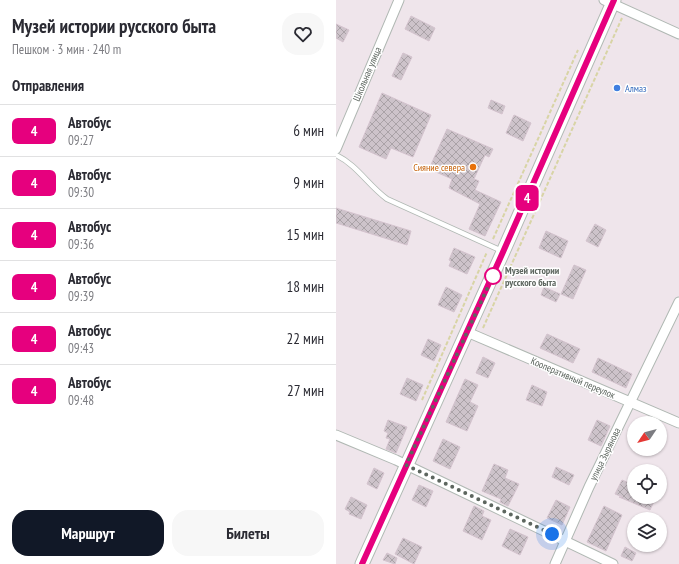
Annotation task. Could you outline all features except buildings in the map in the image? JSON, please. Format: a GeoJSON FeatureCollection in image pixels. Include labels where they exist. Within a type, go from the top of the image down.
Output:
{"type":"FeatureCollection","features":[{"type":"Feature","properties":{"kind":"main road"},"geometry":{"type":"LineString","coordinates":[[362,564],[503,252],[610,1]]}},
{"type":"Feature","properties":{"kind":"street","name":"Школьная улица"},"geometry":{"type":"LineString","coordinates":[[336,149],[399,0]]}},
{"type":"Feature","properties":{"kind":"street"},"geometry":{"type":"LineString","coordinates":[[610,1],[625,10],[679,34]]}},
{"type":"Feature","properties":{"kind":"street","name":"улица Зырянова"},"geometry":{"type":"LineString","coordinates":[[555,564],[592,481],[679,302]]}},
{"type":"Feature","properties":{"kind":"street","name":"Кооперативный переулок"},"geometry":{"type":"LineString","coordinates":[[467,332],[679,423]]}},
{"type":"Feature","properties":{"kind":"street"},"geometry":{"type":"LineString","coordinates":[[336,435],[406,465],[613,564]]}},
{"type":"Feature","properties":{"kind":"lane"},"geometry":{"type":"LineString","coordinates":[[336,155],[348,161],[374,189],[387,199],[503,252]]}},
{"type":"Feature","properties":{"kind":"path"},"geometry":{"type":"LineString","coordinates":[[486,321],[625,10]]}},
{"type":"Feature","properties":{"kind":"path"},"geometry":{"type":"LineString","coordinates":[[421,404],[581,43]]}},
{"type":"Feature","properties":{"kind":"bus line","name":"4"},"geometry":{"type":"LineString","coordinates":[[362,564],[475,315],[614,0]]}},
{"type":"Feature","properties":{"kind":"place","name":"Алмаз"},"geometry":{"type":"Point","coordinates":[617,88]}},
{"type":"Feature","properties":{"kind":"place","name":"Сияние севера"},"geometry":{"type":"Point","coordinates":[473,167]}},
{"type":"Feature","properties":{"kind":"place","name":"Музей истории русского быта"},"geometry":{"type":"Point","coordinates":[493,276]}},
{"type":"Feature","properties":{"kind":"route"},"geometry":{"type":"LineString","coordinates":[[493,276],[406,465],[552,534]]}}]}
